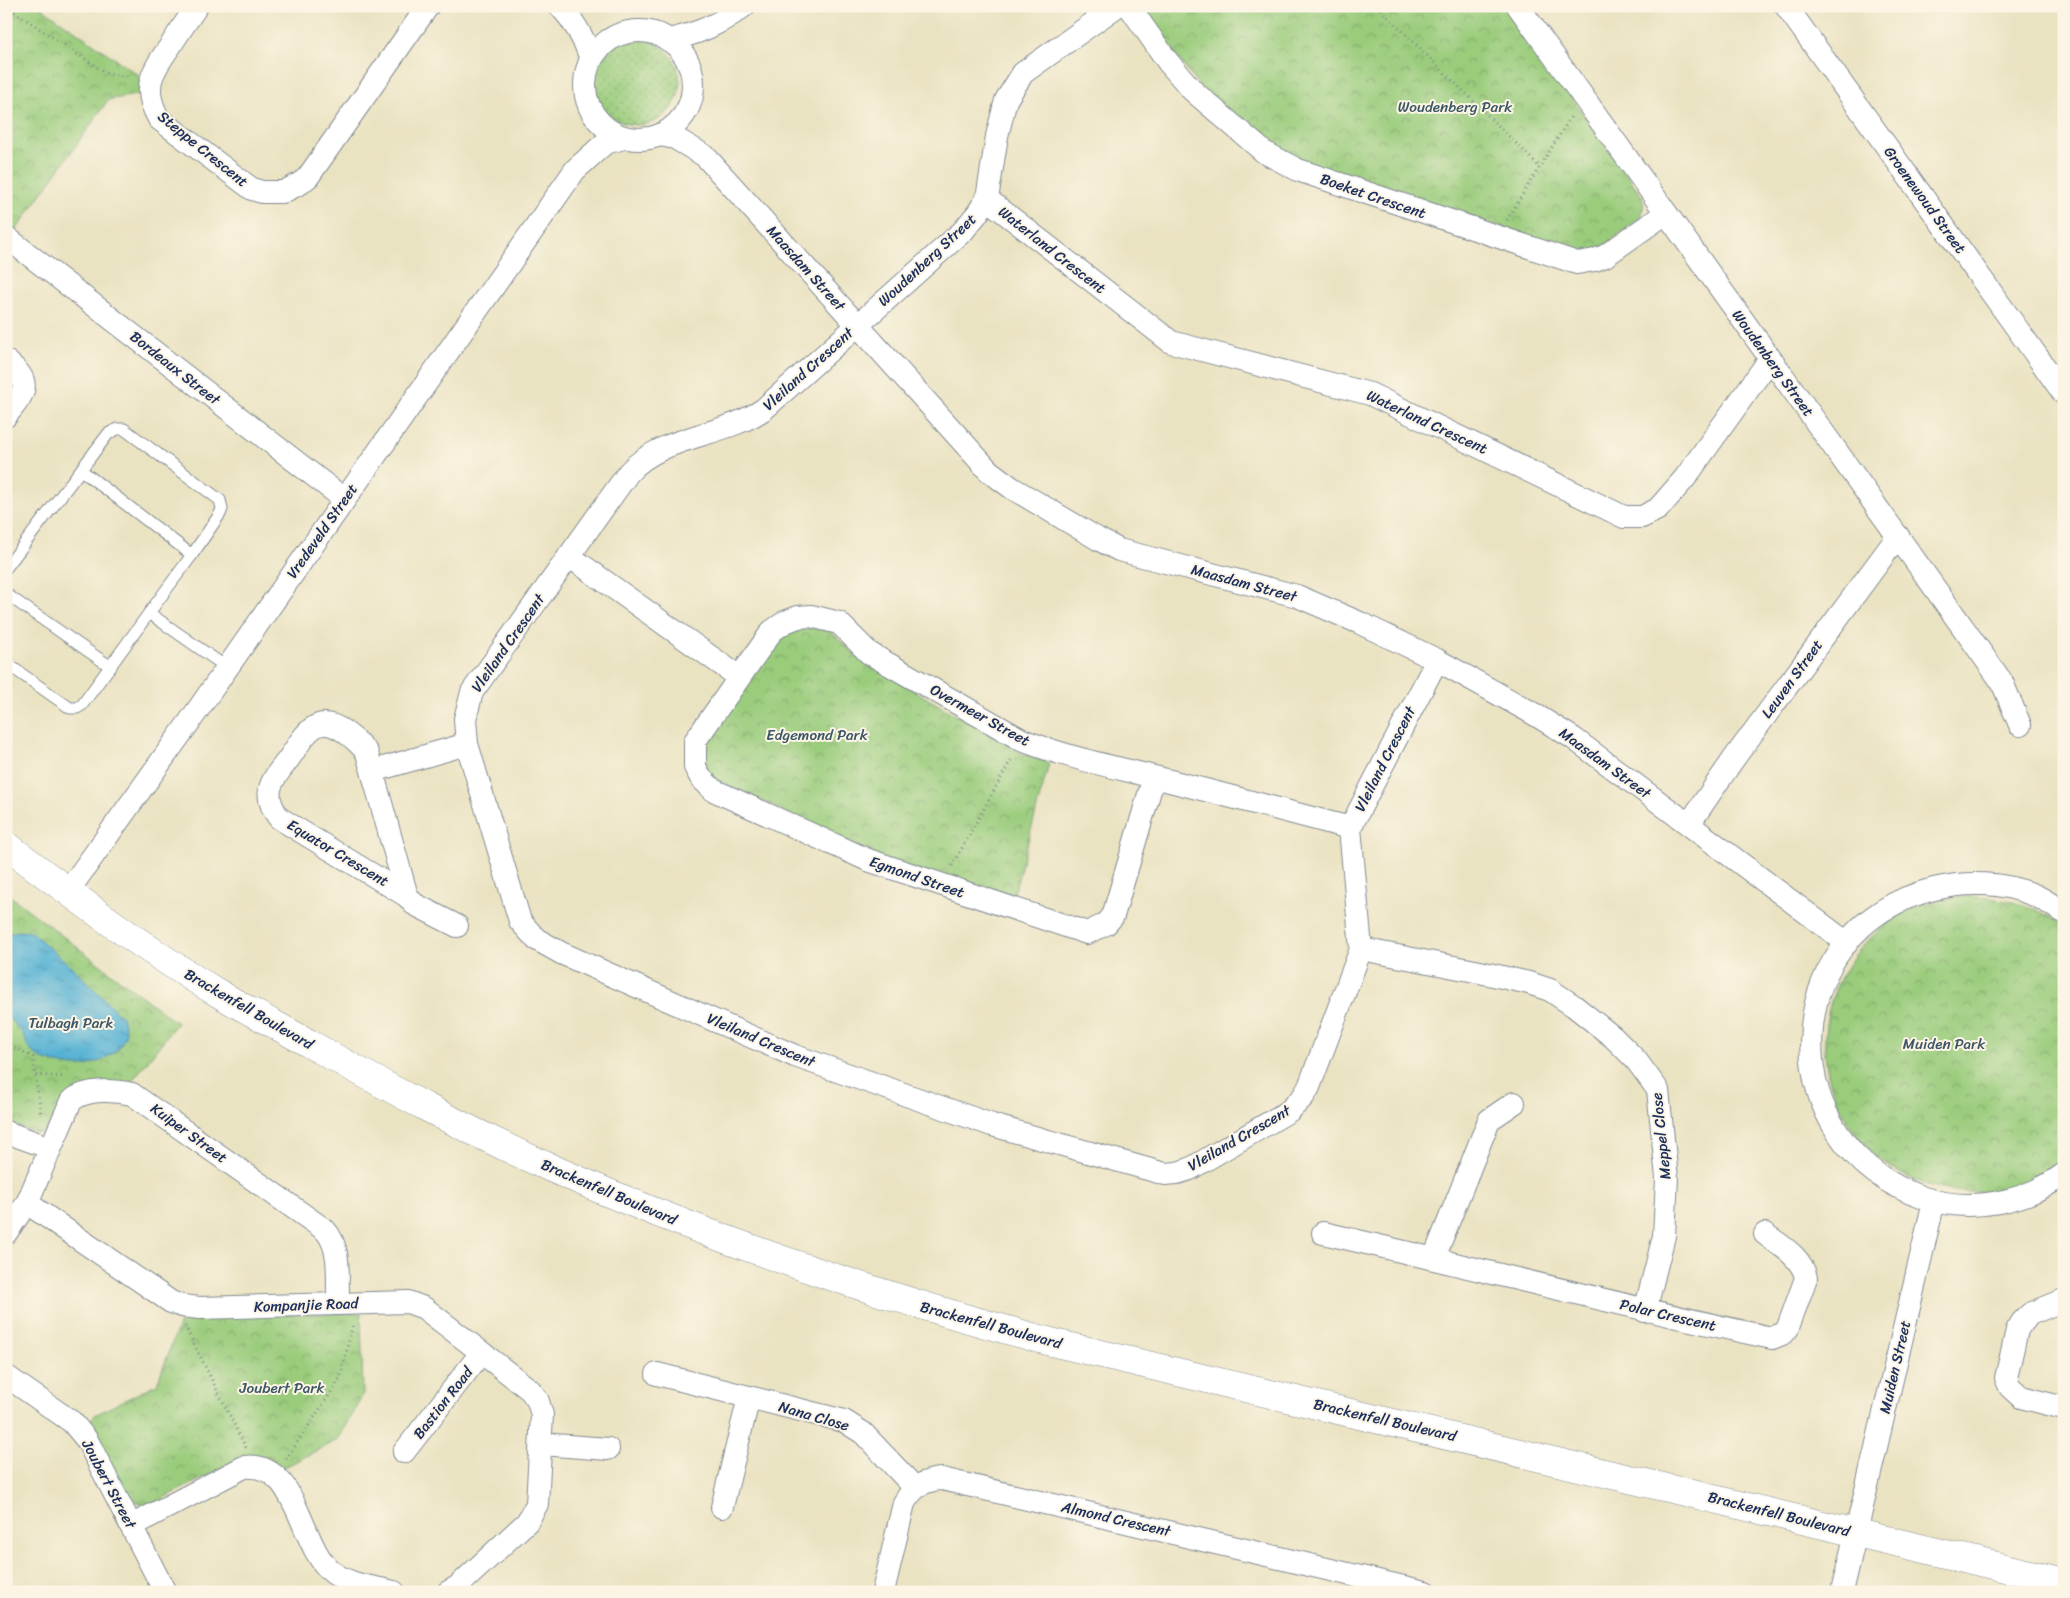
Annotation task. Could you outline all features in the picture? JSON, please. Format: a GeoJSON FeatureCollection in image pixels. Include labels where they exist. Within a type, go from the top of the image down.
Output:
{"type":"FeatureCollection","features":[{"type":"Feature","properties":{"kind":"street","name":"Steppe Crescent"},"geometry":{"type":"LineString","coordinates":[[197,6],[157,64],[151,77],[149,92],[152,107],[159,119],[252,188],[262,192],[283,192],[301,184],[308,177],[428,6]]}},
{"type":"Feature","properties":{"kind":"street"},"geometry":{"type":"LineString","coordinates":[[668,40],[701,32],[722,22],[744,6]]}},
{"type":"Feature","properties":{"kind":"street","name":"Woudenberg Street"},"geometry":{"type":"LineString","coordinates":[[857,324],[963,231],[987,199],[997,136],[1006,100],[1023,74],[1117,6]]}},
{"type":"Feature","properties":{"kind":"street","name":"Boeket Crescent"},"geometry":{"type":"LineString","coordinates":[[1129,6],[1182,80],[1264,152],[1298,170],[1570,262],[1585,263],[1605,256],[1666,213]]}},
{"type":"Feature","properties":{"kind":"street","name":"Woudenberg Street"},"geometry":{"type":"LineString","coordinates":[[1518,6],[2002,682],[2020,725]]}},
{"type":"Feature","properties":{"kind":"street","name":"Groenewoud Street"},"geometry":{"type":"LineString","coordinates":[[1786,6],[2064,394]]}},
{"type":"Feature","properties":{"kind":"street"},"geometry":{"type":"LineString","coordinates":[[565,12],[584,25],[616,36]]}},
{"type":"Feature","properties":{"kind":"street"},"geometry":{"type":"LineString","coordinates":[[565,12],[586,43],[591,59]]}},
{"type":"Feature","properties":{"kind":"street"},"geometry":{"type":"LineString","coordinates":[[691,70],[697,53],[722,22]]}},
{"type":"Feature","properties":{"kind":"street"},"geometry":{"type":"LineString","coordinates":[[634,31],[652,32],[668,40],[682,53],[691,70],[693,90],[687,109],[676,125],[660,135],[642,139],[624,138],[609,130],[596,119],[588,106],[585,90],[586,74],[591,59],[602,46],[616,36],[634,31]]}},
{"type":"Feature","properties":{"kind":"street","name":"Maasdam Street"},"geometry":{"type":"LineString","coordinates":[[687,109],[691,127],[705,156]]}},
{"type":"Feature","properties":{"kind":"street","name":"Vredeveld Street"},"geometry":{"type":"LineString","coordinates":[[68,891],[575,170],[593,131],[596,119]]}},
{"type":"Feature","properties":{"kind":"street","name":"Maasdam Street"},"geometry":{"type":"LineString","coordinates":[[660,135],[676,138],[705,156],[989,471],[1012,488],[1098,539],[1130,554],[1297,596],[1360,623],[1437,660],[1573,738],[1846,943]]}},
{"type":"Feature","properties":{"kind":"street","name":"Vredeveld Street"},"geometry":{"type":"LineString","coordinates":[[575,170],[605,143],[624,138]]}},
{"type":"Feature","properties":{"kind":"street","name":"Waterland Crescent"},"geometry":{"type":"LineString","coordinates":[[987,199],[1172,342],[1370,394],[1624,517],[1642,517],[1658,509],[1685,478],[1770,359]]}},
{"type":"Feature","properties":{"kind":"street","name":"Bordeaux Street"},"geometry":{"type":"LineString","coordinates":[[6,237],[344,499]]}},
{"type":"Feature","properties":{"kind":"street","name":"Vleiland Crescent"},"geometry":{"type":"LineString","coordinates":[[857,324],[764,409],[751,418],[736,425],[655,451],[637,463],[472,692],[465,719],[467,744],[520,921],[536,939],[561,953],[795,1056],[992,1125],[1165,1174],[1190,1169],[1289,1111],[1300,1101],[1309,1087],[1362,949],[1350,828],[1437,660]]}},
{"type":"Feature","properties":{"kind":"street"},"geometry":{"type":"LineString","coordinates":[[6,361],[20,372],[24,387],[21,397],[6,416]]}},
{"type":"Feature","properties":{"kind":"street","name":"Leuven Street"},"geometry":{"type":"LineString","coordinates":[[1689,824],[1735,757],[1898,536]]}},
{"type":"Feature","properties":{"kind":"street"},"geometry":{"type":"LineString","coordinates":[[569,556],[740,676]]}},
{"type":"Feature","properties":{"kind":"street","name":"Overmeer Street"},"geometry":{"type":"LineString","coordinates":[[740,676],[772,631],[785,622],[798,617],[811,616],[839,623],[869,653],[1022,740],[1079,759],[1350,828]]}},
{"type":"Feature","properties":{"kind":"street","name":"Egmond Street"},"geometry":{"type":"LineString","coordinates":[[740,676],[695,740],[695,767],[701,778],[713,790],[868,860],[1087,933],[1098,930],[1113,916],[1154,777]]}},
{"type":"Feature","properties":{"kind":"street","name":"Equator Crescent"},"geometry":{"type":"LineString","coordinates":[[407,896],[367,753],[360,743],[337,726],[321,724],[310,730],[272,783],[270,803],[279,818],[407,896],[414,904],[457,926]]}},
{"type":"Feature","properties":{"kind":"street"},"geometry":{"type":"LineString","coordinates":[[373,771],[467,744]]}},
{"type":"Feature","properties":{"kind":"street","name":"Brackenfell Boulevard"},"geometry":{"type":"LineString","coordinates":[[6,845],[68,891],[218,994],[446,1118],[604,1191],[790,1263],[925,1307],[1055,1343],[1855,1533],[1992,1563],[2064,1582]]}},
{"type":"Feature","properties":{"kind":"street"},"geometry":{"type":"LineString","coordinates":[[2064,912],[2035,895],[1995,884],[1953,884],[1913,894],[1876,914],[1846,943],[1830,968],[1818,995],[1812,1024],[1811,1053],[1815,1082],[1821,1101],[1839,1136],[1858,1158],[1880,1177],[1906,1191],[1934,1201],[1973,1205],[2013,1200],[2050,1185],[2064,1174]]}},
{"type":"Feature","properties":{"kind":"street","name":"Meppel Close"},"geometry":{"type":"LineString","coordinates":[[1362,949],[1475,971],[1529,983],[1550,990],[1574,1006],[1613,1037],[1636,1060],[1658,1090],[1667,1178],[1664,1236],[1645,1311]]}},
{"type":"Feature","properties":{"kind":"street","name":"Kuiper Street"},"geometry":{"type":"LineString","coordinates":[[6,1233],[27,1203],[43,1145],[68,1106],[76,1097],[87,1093],[123,1092],[140,1098],[325,1230],[334,1242],[347,1303]]}},
{"type":"Feature","properties":{"kind":"street"},"geometry":{"type":"LineString","coordinates":[[1434,1258],[1489,1120],[1514,1103]]}},
{"type":"Feature","properties":{"kind":"street"},"geometry":{"type":"LineString","coordinates":[[6,1132],[43,1145]]}},
{"type":"Feature","properties":{"kind":"street","name":"Muiden Street"},"geometry":{"type":"LineString","coordinates":[[1842,1592],[1934,1201]]}},
{"type":"Feature","properties":{"kind":"street","name":"Kompanjie Road"},"geometry":{"type":"LineString","coordinates":[[27,1203],[171,1302],[182,1306],[200,1308],[408,1302],[417,1305],[535,1395],[542,1415],[537,1504],[534,1514],[457,1587],[448,1592]]}},
{"type":"Feature","properties":{"kind":"street","name":"Polar Crescent"},"geometry":{"type":"LineString","coordinates":[[1323,1233],[1434,1258],[1645,1311],[1772,1338],[1787,1330],[1806,1278],[1804,1271],[1794,1257],[1765,1234]]}},
{"type":"Feature","properties":{"kind":"street"},"geometry":{"type":"LineString","coordinates":[[2064,1300],[2030,1314],[2022,1322],[2017,1330],[2006,1378],[2010,1387],[2021,1397],[2064,1408]]}},
{"type":"Feature","properties":{"kind":"street","name":"Bastion Road"},"geometry":{"type":"LineString","coordinates":[[404,1452],[481,1353]]}},
{"type":"Feature","properties":{"kind":"street","name":"Nana Close"},"geometry":{"type":"LineString","coordinates":[[657,1374],[844,1421],[854,1426],[915,1488]]}},
{"type":"Feature","properties":{"kind":"street","name":"Joubert Street"},"geometry":{"type":"LineString","coordinates":[[6,1376],[78,1428],[87,1440],[165,1592]]}},
{"type":"Feature","properties":{"kind":"street"},"geometry":{"type":"LineString","coordinates":[[722,1507],[748,1397]]}},
{"type":"Feature","properties":{"kind":"street"},"geometry":{"type":"LineString","coordinates":[[541,1444],[608,1449]]}},
{"type":"Feature","properties":{"kind":"street"},"geometry":{"type":"LineString","coordinates":[[131,1526],[244,1467],[259,1467],[275,1475],[284,1486],[324,1563],[331,1572],[348,1581],[394,1592]]}},
{"type":"Feature","properties":{"kind":"street","name":"Almond Crescent"},"geometry":{"type":"LineString","coordinates":[[915,1488],[932,1480],[952,1480],[1425,1592]]}},
{"type":"Feature","properties":{"kind":"street"},"geometry":{"type":"LineString","coordinates":[[883,1592],[904,1502],[915,1488]]}},
{"type":"Feature","properties":{"kind":"lane"},"geometry":{"type":"LineString","coordinates":[[6,568],[108,434],[117,429],[124,429],[220,500],[222,509],[220,514],[82,705],[73,708],[6,663]]}},
{"type":"Feature","properties":{"kind":"lane"},"geometry":{"type":"LineString","coordinates":[[81,470],[192,555]]}},
{"type":"Feature","properties":{"kind":"lane"},"geometry":{"type":"LineString","coordinates":[[6,594],[111,667]]}},
{"type":"Feature","properties":{"kind":"lane"},"geometry":{"type":"LineString","coordinates":[[149,613],[226,667]]}},
{"type":"Feature","properties":{"kind":"path"},"geometry":{"type":"LineString","coordinates":[[6,6],[104,72],[131,78],[151,77]]}},
{"type":"Feature","properties":{"kind":"path"},"geometry":{"type":"LineString","coordinates":[[1377,6],[1540,167]]}},
{"type":"Feature","properties":{"kind":"path"},"geometry":{"type":"LineString","coordinates":[[1496,237],[1583,97]]}},
{"type":"Feature","properties":{"kind":"path"},"geometry":{"type":"LineString","coordinates":[[941,885],[1022,740]]}},
{"type":"Feature","properties":{"kind":"path"},"geometry":{"type":"LineString","coordinates":[[6,1043],[33,1057],[41,1107],[40,1131],[43,1145]]}},
{"type":"Feature","properties":{"kind":"path"},"geometry":{"type":"LineString","coordinates":[[275,1475],[340,1378],[347,1303]]}},
{"type":"Feature","properties":{"kind":"path"},"geometry":{"type":"LineString","coordinates":[[182,1306],[183,1322],[246,1448],[244,1467]]}},
{"type":"Feature","properties":{"kind":"green space"},"geometry":{"type":"Polygon","coordinates":[[[6,6],[39,6],[140,76],[140,94],[108,100],[14,233],[6,228],[6,6]]]}},
{"type":"Feature","properties":{"kind":"green space","name":"Woudenberg Park"},"geometry":{"type":"Polygon","coordinates":[[[1148,6],[1506,6],[1642,196],[1643,205],[1639,219],[1600,249],[1584,254],[1284,155],[1199,86],[1149,19],[1148,6]]]}},
{"type":"Feature","properties":{"kind":"green space"},"geometry":{"type":"Polygon","coordinates":[[[637,39],[653,42],[661,46],[673,58],[677,66],[680,82],[677,98],[673,106],[661,118],[653,122],[637,125],[621,122],[613,118],[601,106],[597,98],[594,82],[597,66],[601,58],[613,46],[621,42],[637,39]]]}},
{"type":"Feature","properties":{"kind":"green space","name":"Edgemond Park"},"geometry":{"type":"Polygon","coordinates":[[[813,628],[830,631],[861,660],[1025,755],[1049,763],[1012,901],[888,861],[709,776],[703,752],[705,743],[778,640],[797,630],[813,628]]]}},
{"type":"Feature","properties":{"kind":"green space","name":"Tulbagh Park"},"geometry":{"type":"Polygon","coordinates":[[[6,893],[177,1023],[129,1085],[106,1084],[41,1133],[6,1123],[6,893]]]}},
{"type":"Feature","properties":{"kind":"green space","name":"Muiden Park"},"geometry":{"type":"Polygon","coordinates":[[[1959,896],[2001,900],[2027,906],[2064,927],[2064,1160],[2019,1184],[1981,1192],[1968,1192],[1926,1185],[1889,1166],[1860,1140],[1839,1107],[1827,1070],[1825,1031],[1835,991],[1856,954],[1871,938],[1896,917],[1926,903],[1959,896]]]}},
{"type":"Feature","properties":{"kind":"green space","name":"Joubert Park"},"geometry":{"type":"Polygon","coordinates":[[[361,1313],[363,1395],[337,1440],[283,1468],[263,1457],[244,1457],[154,1503],[141,1504],[129,1497],[88,1423],[95,1415],[157,1384],[182,1317],[361,1313]]]}},
{"type":"Feature","properties":{"kind":"water"},"geometry":{"type":"Polygon","coordinates":[[[17,931],[31,932],[73,968],[122,1017],[126,1030],[125,1037],[117,1050],[103,1060],[86,1066],[66,1066],[39,1058],[29,1049],[23,1034],[6,1015],[6,935],[17,931]]]}}]}
